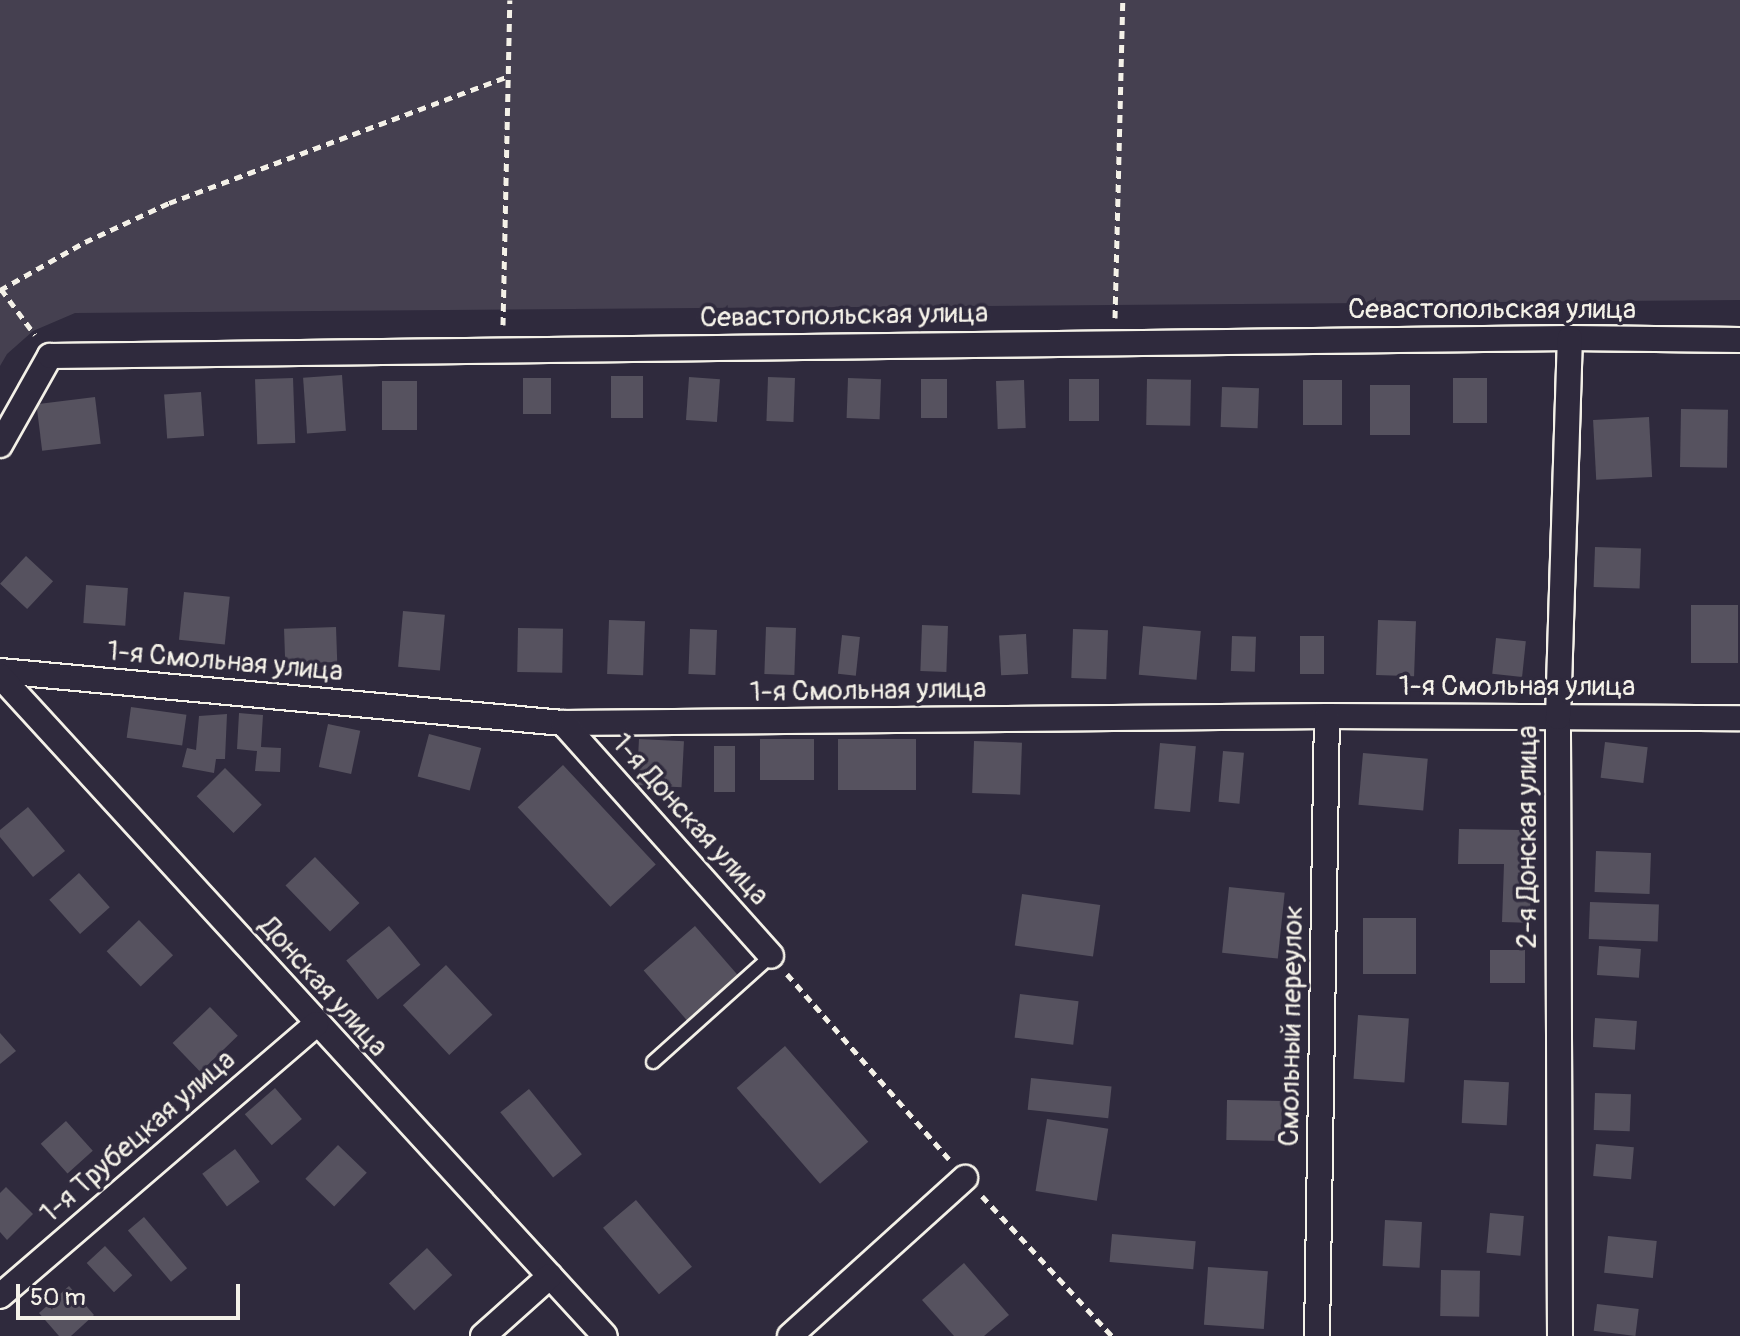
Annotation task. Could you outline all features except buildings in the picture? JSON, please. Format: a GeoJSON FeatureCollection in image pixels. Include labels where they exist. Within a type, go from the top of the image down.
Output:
{"type":"FeatureCollection","features":[{"type":"Feature","properties":{"kind":"street","name":"Севастопольская улица"},"geometry":{"type":"LineString","coordinates":[[50,356],[1570,338],[1740,340]]}},
{"type":"Feature","properties":{"kind":"street","name":"2-я Донская улица"},"geometry":{"type":"LineString","coordinates":[[1560,1336],[1558,717],[1570,338]]}},
{"type":"Feature","properties":{"kind":"street"},"geometry":{"type":"LineString","coordinates":[[0,445],[50,356]]}},
{"type":"Feature","properties":{"kind":"street","name":"1-я Смольная улица"},"geometry":{"type":"LineString","coordinates":[[0,674],[563,723],[1327,716],[1740,718]]}},
{"type":"Feature","properties":{"kind":"street","name":"Донская улица"},"geometry":{"type":"LineString","coordinates":[[0,674],[316,1024],[605,1336]]}},
{"type":"Feature","properties":{"kind":"street","name":"Смольный переулок"},"geometry":{"type":"LineString","coordinates":[[1317,1336],[1327,716]]}},
{"type":"Feature","properties":{"kind":"street","name":"1-я Донская улица"},"geometry":{"type":"LineString","coordinates":[[563,723],[771,956]]}},
{"type":"Feature","properties":{"kind":"street","name":"1-я Трубецкая улица"},"geometry":{"type":"LineString","coordinates":[[0,1296],[316,1024]]}},
{"type":"Feature","properties":{"kind":"street"},"geometry":{"type":"LineString","coordinates":[[790,1336],[965,1178]]}},
{"type":"Feature","properties":{"kind":"street"},"geometry":{"type":"LineString","coordinates":[[483,1336],[550,1276]]}},
{"type":"Feature","properties":{"kind":"lane"},"geometry":{"type":"LineString","coordinates":[[653,1062],[771,956]]}},
{"type":"Feature","properties":{"kind":"path"},"geometry":{"type":"LineString","coordinates":[[503,350],[510,0]]}},
{"type":"Feature","properties":{"kind":"path"},"geometry":{"type":"LineString","coordinates":[[1115,343],[1123,0]]}},
{"type":"Feature","properties":{"kind":"path"},"geometry":{"type":"LineString","coordinates":[[50,356],[0,289],[85,242],[169,203],[508,76]]}},
{"type":"Feature","properties":{"kind":"path"},"geometry":{"type":"LineString","coordinates":[[771,956],[965,1178],[1112,1336]]}},
{"type":"Feature","properties":{"kind":"shaded area"},"geometry":{"type":"Polygon","coordinates":[[[0,0],[1740,0],[1740,300],[75,313],[33,331],[7,354],[0,366],[0,0]]]}}]}
